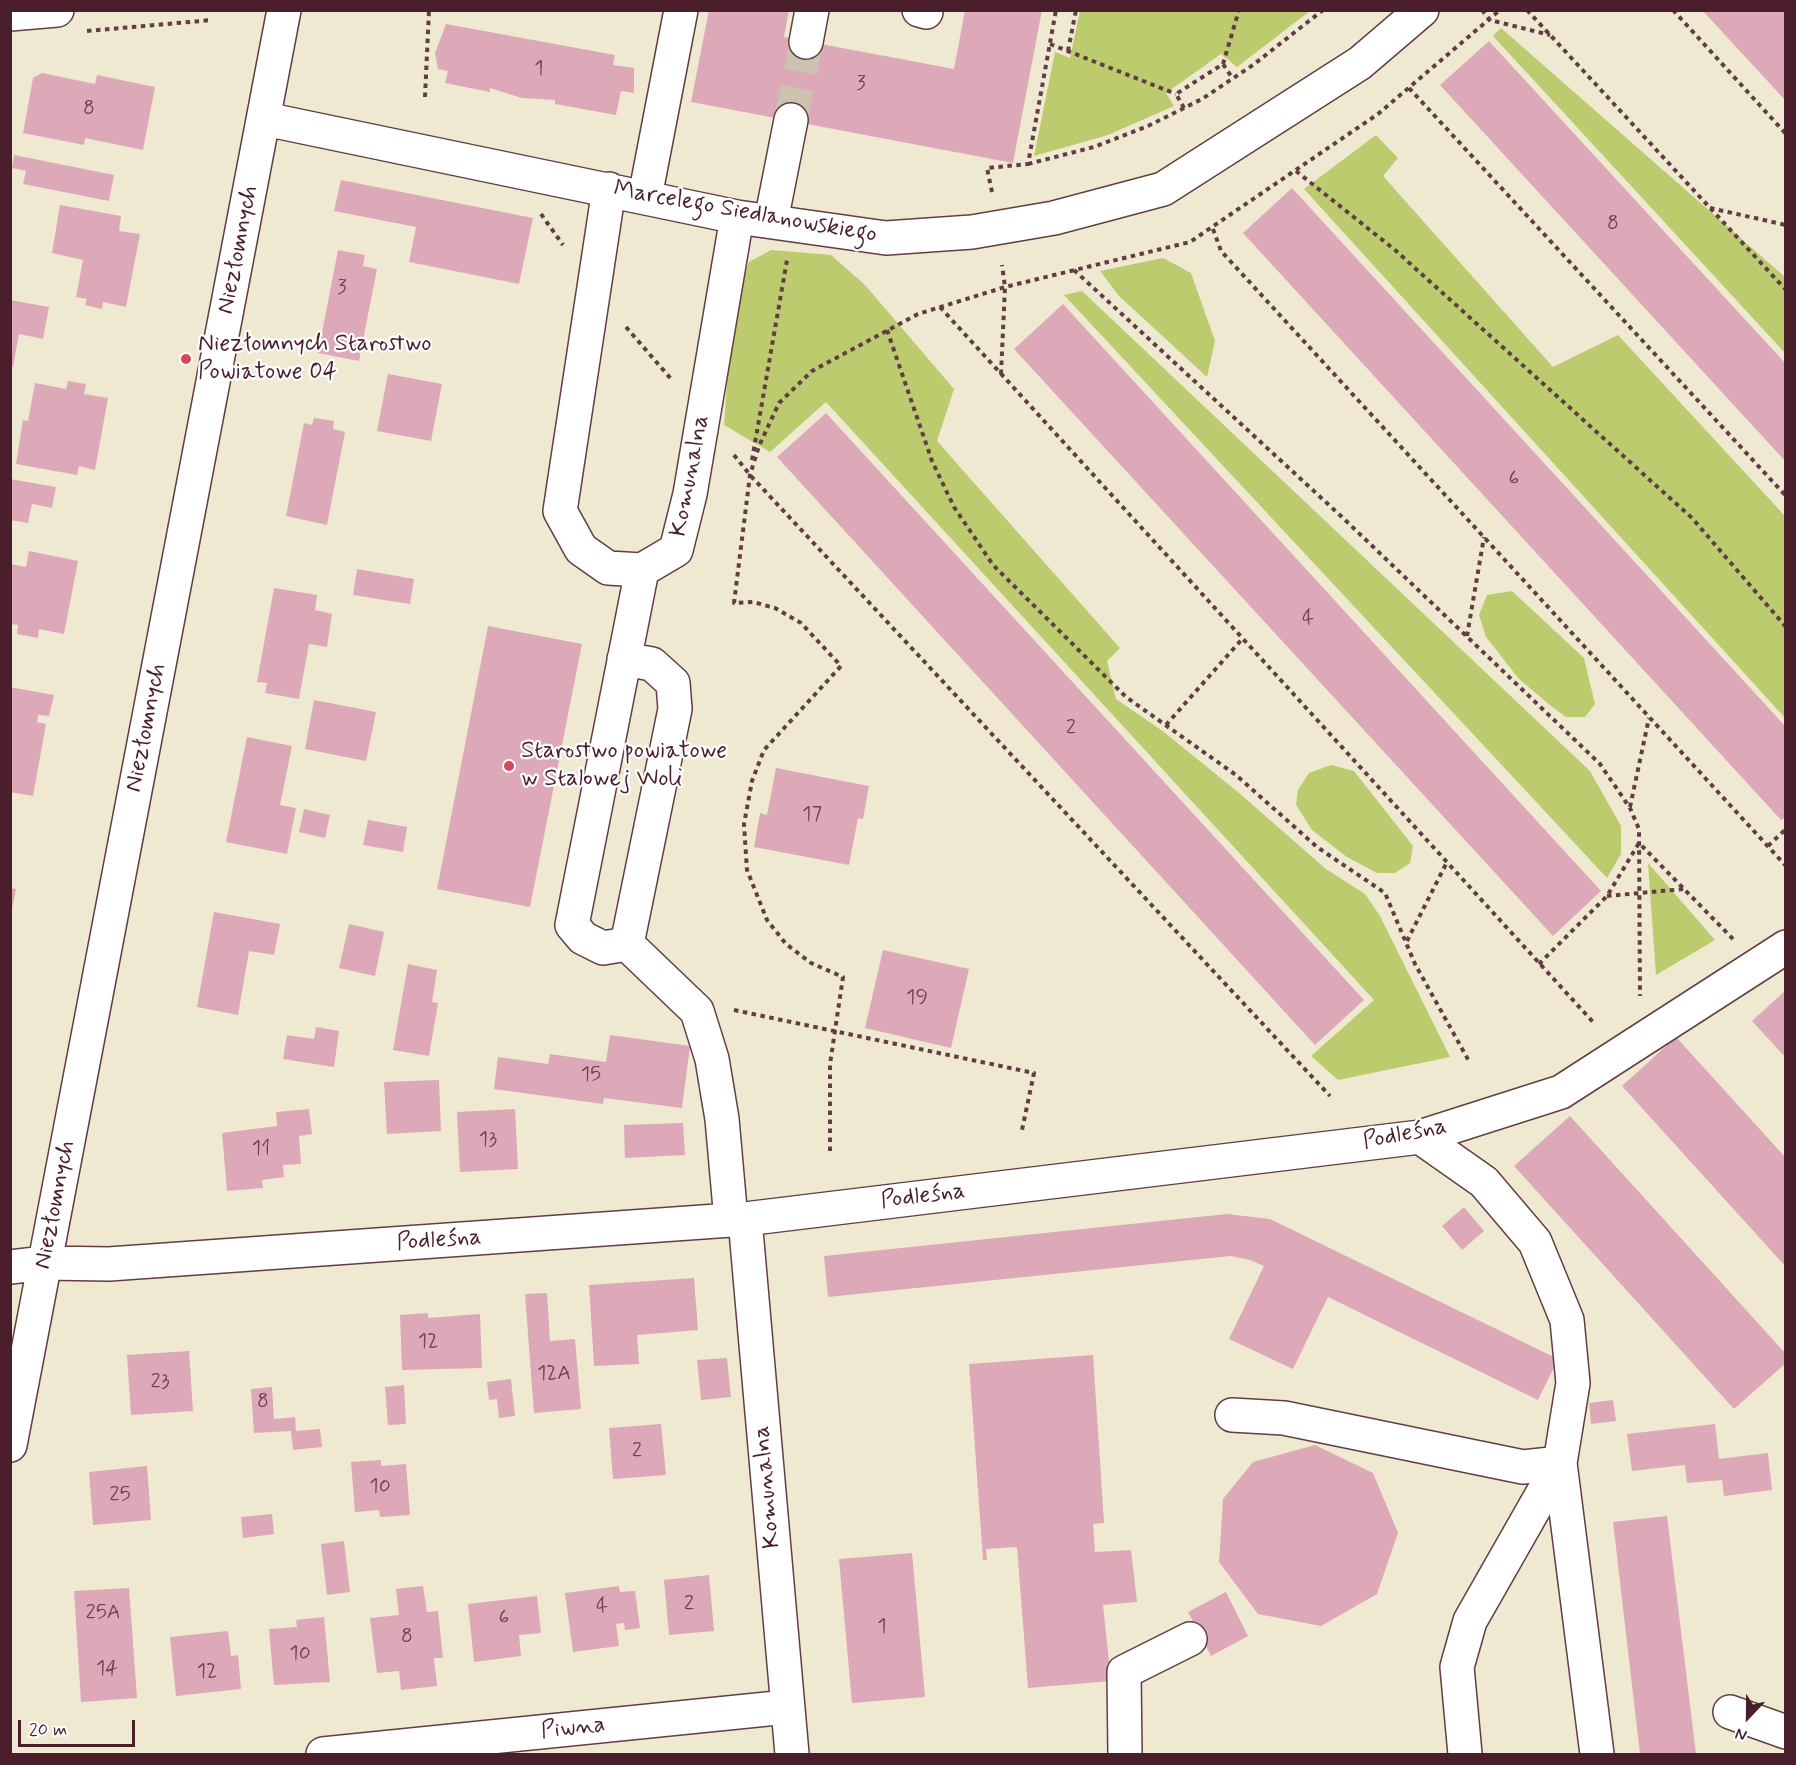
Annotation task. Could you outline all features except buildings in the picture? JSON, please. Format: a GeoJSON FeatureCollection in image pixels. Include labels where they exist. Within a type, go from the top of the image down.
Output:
{"type":"FeatureCollection","features":[{"type":"Feature","properties":{"kind":"street"},"geometry":{"type":"LineString","coordinates":[[10,14],[57,10]]}},
{"type":"Feature","properties":{"kind":"street","name":"Niezłomnych"},"geometry":{"type":"LineString","coordinates":[[10,1445],[284,10]]}},
{"type":"Feature","properties":{"kind":"street"},"geometry":{"type":"LineString","coordinates":[[645,197],[681,10]]}},
{"type":"Feature","properties":{"kind":"street","name":"Marcelego Siedlanowskiego"},"geometry":{"type":"LineString","coordinates":[[265,119],[737,216],[886,238],[972,232],[1054,218],[1163,189],[1360,63],[1422,10]]}},
{"type":"Feature","properties":{"kind":"street"},"geometry":{"type":"LineString","coordinates":[[782,223],[791,120]]}},
{"type":"Feature","properties":{"kind":"street"},"geometry":{"type":"LineString","coordinates":[[609,189],[560,511],[581,549],[608,568],[642,570],[624,659],[572,925],[583,938],[603,948],[627,944],[675,710],[673,683],[652,664],[624,659]]}},
{"type":"Feature","properties":{"kind":"street","name":"Komunalna"},"geometry":{"type":"LineString","coordinates":[[642,570],[676,550],[690,494],[737,216]]}},
{"type":"Feature","properties":{"kind":"street","name":"Komunalna"},"geometry":{"type":"LineString","coordinates":[[627,944],[697,1011],[712,1059],[738,1219],[792,1755]]}},
{"type":"Feature","properties":{"kind":"street","name":"Podleśna"},"geometry":{"type":"LineString","coordinates":[[10,1267],[45,1263],[109,1264],[738,1219],[1420,1137],[1561,1092],[1785,947]]}},
{"type":"Feature","properties":{"kind":"street"},"geometry":{"type":"LineString","coordinates":[[1420,1137],[1484,1182],[1535,1242],[1567,1320],[1573,1383],[1560,1463],[1597,1755]]}},
{"type":"Feature","properties":{"kind":"street"},"geometry":{"type":"LineString","coordinates":[[1232,1415],[1284,1418],[1523,1467],[1560,1463]]}},
{"type":"Feature","properties":{"kind":"street"},"geometry":{"type":"LineString","coordinates":[[1465,1755],[1457,1667],[1470,1621],[1560,1463]]}},
{"type":"Feature","properties":{"kind":"street"},"geometry":{"type":"LineString","coordinates":[[1125,1755],[1124,1672],[1190,1639]]}},
{"type":"Feature","properties":{"kind":"street","name":"Piwna"},"geometry":{"type":"LineString","coordinates":[[323,1755],[787,1707]]}},
{"type":"Feature","properties":{"kind":"street"},"geometry":{"type":"LineString","coordinates":[[1730,1712],[1785,1732]]}},
{"type":"Feature","properties":{"kind":"path"},"geometry":{"type":"LineString","coordinates":[[425,97],[429,10]]}},
{"type":"Feature","properties":{"kind":"path"},"geometry":{"type":"LineString","coordinates":[[1068,51],[1076,10]]}},
{"type":"Feature","properties":{"kind":"path"},"geometry":{"type":"LineString","coordinates":[[1176,94],[1223,64],[1239,10]]}},
{"type":"Feature","properties":{"kind":"path"},"geometry":{"type":"LineString","coordinates":[[1028,164],[1094,147],[1148,126],[1184,108],[1233,79],[1323,10]]}},
{"type":"Feature","properties":{"kind":"path"},"geometry":{"type":"LineString","coordinates":[[1482,10],[1490,20],[1550,35]]}},
{"type":"Feature","properties":{"kind":"path"},"geometry":{"type":"LineString","coordinates":[[750,475],[759,446],[779,403],[813,371],[918,314],[940,306],[1190,242],[1213,229],[1378,114],[1500,10]]}},
{"type":"Feature","properties":{"kind":"path"},"geometry":{"type":"LineString","coordinates":[[1527,10],[1785,290]]}},
{"type":"Feature","properties":{"kind":"path"},"geometry":{"type":"LineString","coordinates":[[1673,10],[1785,134]]}},
{"type":"Feature","properties":{"kind":"path"},"geometry":{"type":"LineString","coordinates":[[82,31],[212,20]]}},
{"type":"Feature","properties":{"kind":"path"},"geometry":{"type":"LineString","coordinates":[[1050,44],[1176,94],[1184,108]]}},
{"type":"Feature","properties":{"kind":"path"},"geometry":{"type":"LineString","coordinates":[[1223,64],[1233,79]]}},
{"type":"Feature","properties":{"kind":"path"},"geometry":{"type":"LineString","coordinates":[[1409,88],[1785,496]]}},
{"type":"Feature","properties":{"kind":"path"},"geometry":{"type":"LineString","coordinates":[[1296,171],[1395,250],[1692,518],[1785,627]]}},
{"type":"Feature","properties":{"kind":"path"},"geometry":{"type":"LineString","coordinates":[[1709,207],[1785,225]]}},
{"type":"Feature","properties":{"kind":"path"},"geometry":{"type":"LineString","coordinates":[[541,213],[593,290],[703,415],[750,475],[1330,1096]]}},
{"type":"Feature","properties":{"kind":"path"},"geometry":{"type":"LineString","coordinates":[[782,223],[734,603],[753,602],[784,613],[801,623],[841,666],[765,750],[752,781],[744,824],[747,870],[767,920],[786,945],[811,963],[843,977],[830,1064],[830,1151]]}},
{"type":"Feature","properties":{"kind":"path"},"geometry":{"type":"LineString","coordinates":[[1213,229],[1221,251],[1785,866]]}},
{"type":"Feature","properties":{"kind":"path"},"geometry":{"type":"LineString","coordinates":[[1074,270],[1467,636],[1600,764],[1630,807],[1639,829],[1640,997]]}},
{"type":"Feature","properties":{"kind":"path"},"geometry":{"type":"LineString","coordinates":[[940,306],[1593,1022]]}},
{"type":"Feature","properties":{"kind":"path"},"geometry":{"type":"LineString","coordinates":[[887,330],[932,461],[954,507],[993,566],[1126,698],[1236,775],[1317,847],[1385,893],[1415,964],[1470,1063]]}},
{"type":"Feature","properties":{"kind":"path"},"geometry":{"type":"LineString","coordinates":[[1467,636],[1484,537]]}},
{"type":"Feature","properties":{"kind":"path"},"geometry":{"type":"LineString","coordinates":[[1166,725],[1243,639]]}},
{"type":"Feature","properties":{"kind":"path"},"geometry":{"type":"LineString","coordinates":[[1630,807],[1649,718]]}},
{"type":"Feature","properties":{"kind":"path"},"geometry":{"type":"LineString","coordinates":[[1768,846],[1785,829]]}},
{"type":"Feature","properties":{"kind":"path"},"geometry":{"type":"LineString","coordinates":[[1639,843],[1736,942]]}},
{"type":"Feature","properties":{"kind":"path"},"geometry":{"type":"LineString","coordinates":[[1539,964],[1607,896],[1639,843]]}},
{"type":"Feature","properties":{"kind":"path"},"geometry":{"type":"LineString","coordinates":[[1406,942],[1447,862]]}},
{"type":"Feature","properties":{"kind":"path"},"geometry":{"type":"LineString","coordinates":[[1607,896],[1684,889]]}},
{"type":"Feature","properties":{"kind":"path"},"geometry":{"type":"LineString","coordinates":[[730,1009],[1034,1073],[1022,1130]]}},
{"type":"Feature","properties":{"kind":"green space"},"geometry":{"type":"Polygon","coordinates":[[[1080,10],[1310,11],[1237,67],[1221,54],[1166,93],[1174,106],[1108,135],[1034,156],[1055,52],[1070,58],[1080,10]]]}},
{"type":"Feature","properties":{"kind":"green space"},"geometry":{"type":"Polygon","coordinates":[[[1501,28],[1785,277],[1785,353],[1493,36],[1501,28]]]}},
{"type":"Feature","properties":{"kind":"green space"},"geometry":{"type":"Polygon","coordinates":[[[1376,135],[1398,158],[1383,176],[1553,367],[1618,335],[1785,516],[1785,718],[1304,189],[1376,135]]]}},
{"type":"Feature","properties":{"kind":"green space"},"geometry":{"type":"Polygon","coordinates":[[[771,250],[831,255],[865,285],[954,389],[937,441],[1120,648],[1107,661],[1116,699],[1164,732],[1239,793],[1326,869],[1365,894],[1380,916],[1450,1057],[1338,1080],[1311,1056],[1374,1000],[826,402],[770,452],[724,425],[733,303],[749,262],[771,250]]]}},
{"type":"Feature","properties":{"kind":"green space"},"geometry":{"type":"Polygon","coordinates":[[[1163,258],[1191,273],[1215,341],[1207,377],[1119,296],[1100,271],[1163,258]]]}},
{"type":"Feature","properties":{"kind":"green space"},"geometry":{"type":"Polygon","coordinates":[[[1082,291],[1590,771],[1621,826],[1621,854],[1607,878],[1064,295],[1082,291]]]}},
{"type":"Feature","properties":{"kind":"green space"},"geometry":{"type":"Polygon","coordinates":[[[1512,591],[1584,658],[1595,704],[1585,717],[1566,717],[1551,706],[1519,679],[1486,637],[1479,615],[1487,595],[1512,591]]]}},
{"type":"Feature","properties":{"kind":"green space"},"geometry":{"type":"Polygon","coordinates":[[[1331,765],[1354,771],[1413,846],[1410,863],[1395,873],[1377,873],[1347,857],[1312,830],[1296,805],[1298,790],[1309,773],[1331,765]]]}},
{"type":"Feature","properties":{"kind":"green space"},"geometry":{"type":"Polygon","coordinates":[[[1648,863],[1715,940],[1656,975],[1648,863]]]}},
{"type":"Feature","properties":{"kind":"tunnel"},"geometry":{"type":"LineString","coordinates":[[791,120],[806,42]]}},
{"type":"Feature","properties":{"kind":"place","name":"Niezłomnych Starostwo Powiatowe 04"},"geometry":{"type":"Point","coordinates":[186,359]}},
{"type":"Feature","properties":{"kind":"place","name":"Starostwo powiatowe w Stalowej Woli"},"geometry":{"type":"Point","coordinates":[509,766]}}]}
